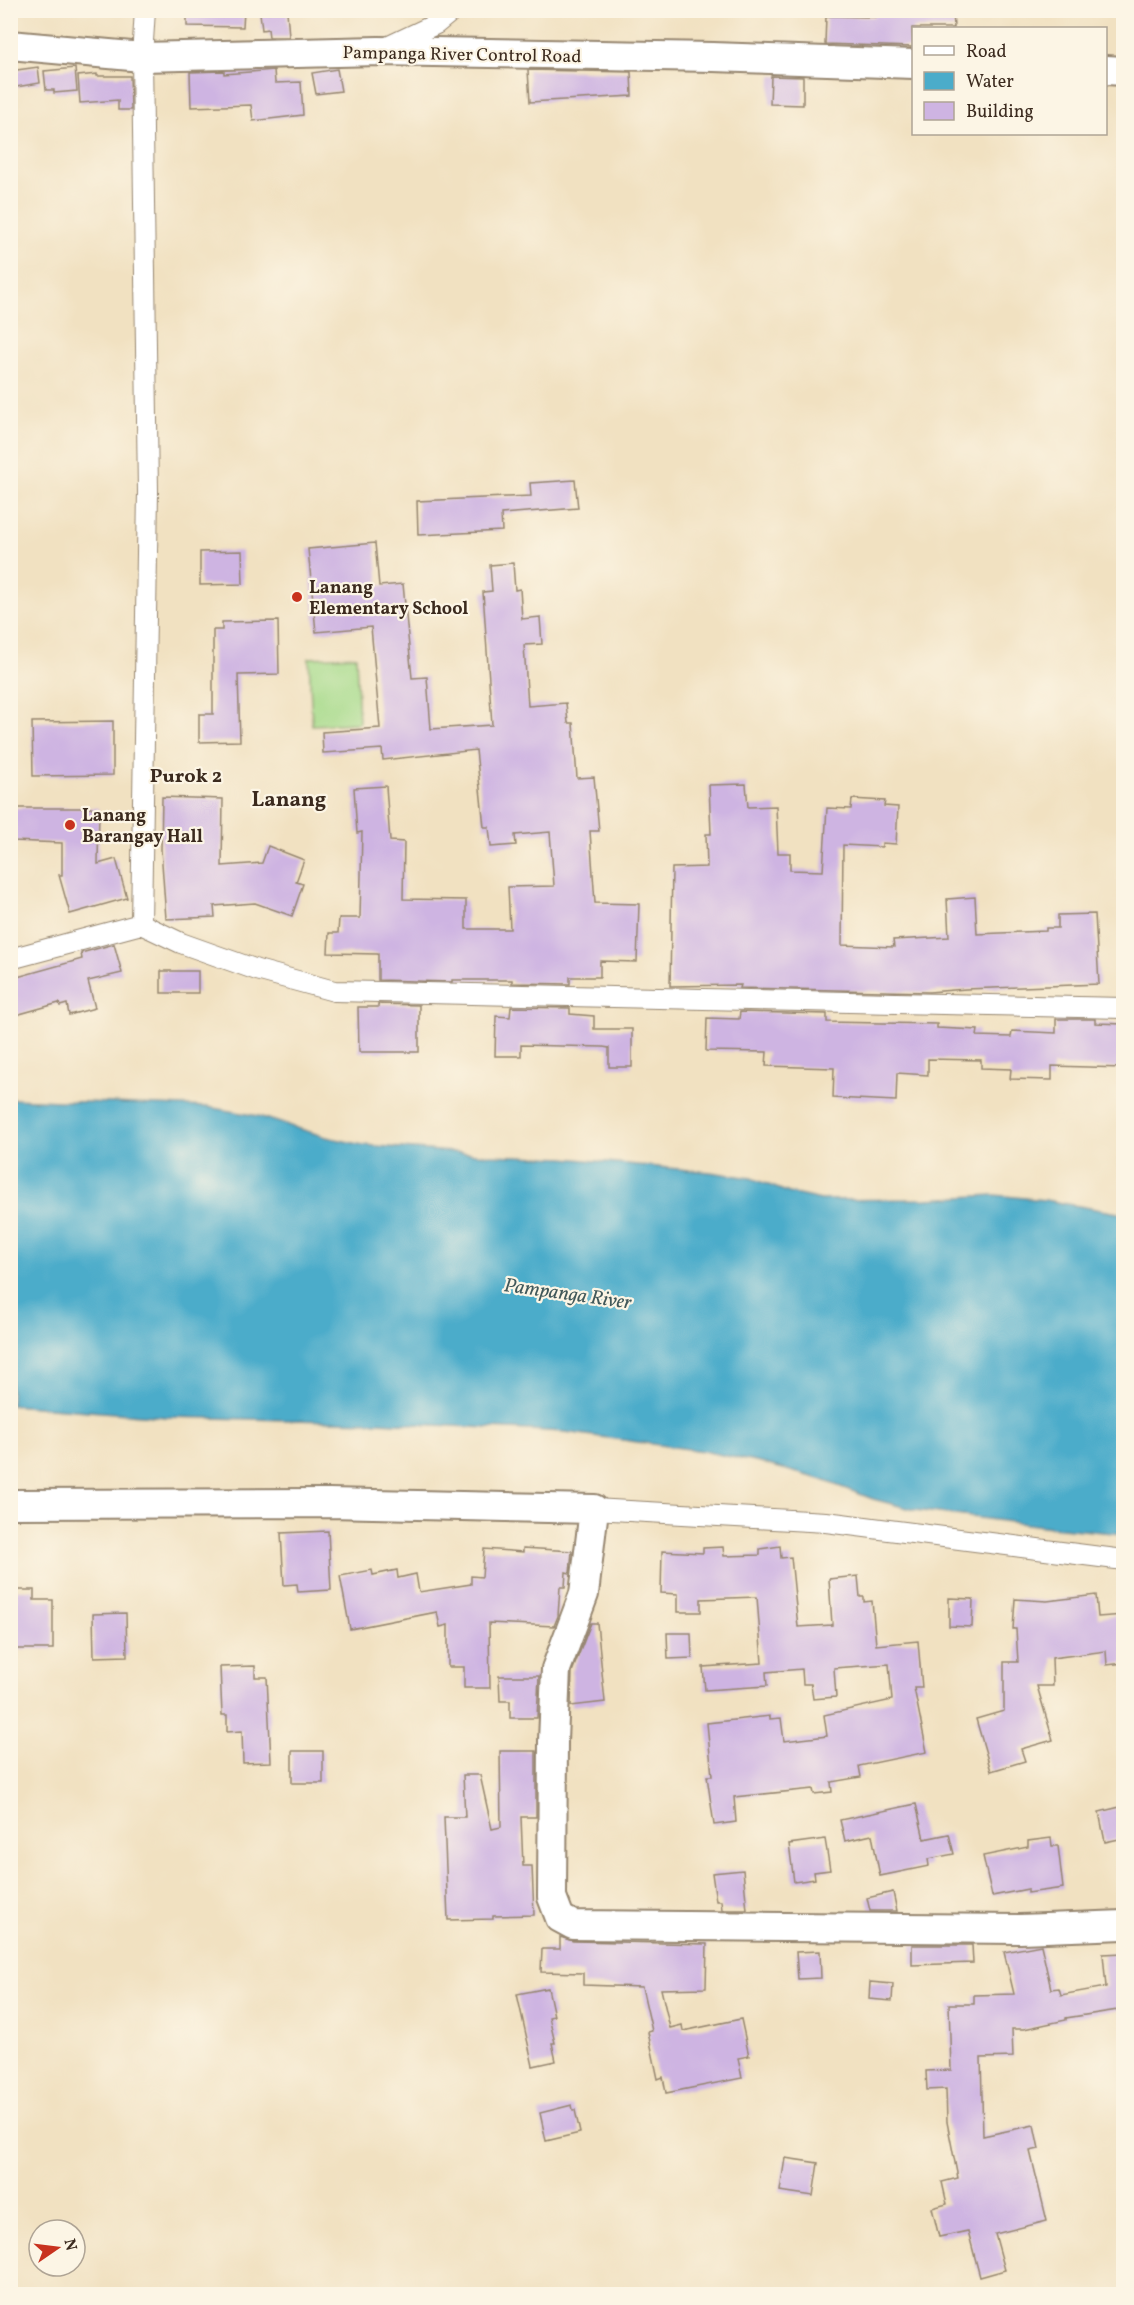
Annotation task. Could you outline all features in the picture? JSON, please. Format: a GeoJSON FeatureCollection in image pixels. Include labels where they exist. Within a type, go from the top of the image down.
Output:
{"type":"FeatureCollection","features":[{"type":"Feature","properties":{"kind":"street"},"geometry":{"type":"LineString","coordinates":[[141,924],[148,492],[142,57],[145,10]]}},
{"type":"Feature","properties":{"kind":"street"},"geometry":{"type":"LineString","coordinates":[[378,51],[436,24],[453,10]]}},
{"type":"Feature","properties":{"kind":"street","name":"Pampanga River Control Road"},"geometry":{"type":"LineString","coordinates":[[10,45],[142,57],[378,51],[701,57],[912,64]]}},
{"type":"Feature","properties":{"kind":"street"},"geometry":{"type":"LineString","coordinates":[[1107,70],[1124,71]]}},
{"type":"Feature","properties":{"kind":"street"},"geometry":{"type":"LineString","coordinates":[[10,959],[141,924],[181,943],[257,970],[334,991],[1124,1008]]}},
{"type":"Feature","properties":{"kind":"street"},"geometry":{"type":"LineString","coordinates":[[10,1504],[329,1503],[594,1509],[826,1522],[1124,1560]]}},
{"type":"Feature","properties":{"kind":"street"},"geometry":{"type":"LineString","coordinates":[[594,1509],[584,1594],[556,1669],[552,1897],[560,1918],[573,1925],[1020,1929],[1124,1925]]}},
{"type":"Feature","properties":{"kind":"green space"},"geometry":{"type":"Polygon","coordinates":[[[356,656],[359,723],[312,725],[309,658],[356,656]]]}},
{"type":"Feature","properties":{"kind":"water","name":"Pampanga River"},"geometry":{"type":"Polygon","coordinates":[[[11,1099],[207,1107],[258,1116],[326,1137],[363,1145],[489,1155],[564,1158],[710,1172],[751,1178],[789,1193],[821,1200],[927,1199],[994,1195],[1045,1200],[1123,1214],[1123,1534],[915,1510],[765,1464],[703,1451],[565,1432],[378,1422],[167,1417],[11,1405],[11,1099]]]}},
{"type":"Feature","properties":{"kind":"building"},"geometry":{"type":"Polygon","coordinates":[[[187,10],[244,10],[243,27],[187,26],[187,10]]]}},
{"type":"Feature","properties":{"kind":"building"},"geometry":{"type":"Polygon","coordinates":[[[875,10],[953,10],[954,27],[912,27],[912,47],[825,44],[826,16],[875,17],[875,10]]]}},
{"type":"Feature","properties":{"kind":"building"},"geometry":{"type":"Polygon","coordinates":[[[287,11],[289,37],[269,37],[268,29],[262,30],[260,13],[287,11]]]}},
{"type":"Feature","properties":{"kind":"building"},"geometry":{"type":"Polygon","coordinates":[[[38,67],[40,83],[10,88],[10,71],[38,67]]]}},
{"type":"Feature","properties":{"kind":"building"},"geometry":{"type":"Polygon","coordinates":[[[75,68],[77,91],[54,93],[54,90],[46,90],[44,71],[75,68]]]}},
{"type":"Feature","properties":{"kind":"building"},"geometry":{"type":"Polygon","coordinates":[[[337,69],[341,91],[316,94],[312,73],[337,69]]]}},
{"type":"Feature","properties":{"kind":"building"},"geometry":{"type":"Polygon","coordinates":[[[274,70],[275,83],[301,82],[303,115],[253,121],[251,105],[191,107],[190,72],[224,71],[224,74],[274,70]]]}},
{"type":"Feature","properties":{"kind":"building"},"geometry":{"type":"Polygon","coordinates":[[[528,70],[631,72],[632,96],[530,102],[528,70]]]}},
{"type":"Feature","properties":{"kind":"building"},"geometry":{"type":"Polygon","coordinates":[[[97,74],[97,76],[130,76],[131,110],[118,110],[118,100],[80,103],[78,76],[97,74]]]}},
{"type":"Feature","properties":{"kind":"building"},"geometry":{"type":"Polygon","coordinates":[[[771,76],[803,77],[803,105],[770,104],[771,76]]]}},
{"type":"Feature","properties":{"kind":"building"},"geometry":{"type":"Polygon","coordinates":[[[575,480],[578,508],[501,514],[502,531],[418,535],[417,501],[531,496],[530,483],[575,480]]]}},
{"type":"Feature","properties":{"kind":"building"},"geometry":{"type":"Polygon","coordinates":[[[375,543],[379,586],[403,584],[412,678],[427,677],[431,729],[492,725],[483,592],[492,591],[490,565],[513,563],[515,590],[520,589],[522,619],[540,617],[542,644],[524,645],[528,706],[566,703],[568,723],[573,723],[577,778],[594,777],[599,831],[590,831],[595,903],[639,904],[637,962],[600,961],[600,977],[570,977],[570,984],[512,983],[512,980],[452,980],[452,982],[378,980],[378,954],[328,953],[329,933],[338,933],[339,918],[360,918],[362,832],[357,833],[354,788],[386,786],[390,841],[404,842],[403,899],[466,900],[466,929],[510,929],[508,887],[554,886],[550,832],[515,835],[516,845],[491,847],[489,827],[484,827],[476,750],[383,760],[382,749],[323,753],[322,732],[380,728],[371,627],[316,632],[308,549],[375,543]]]}},
{"type":"Feature","properties":{"kind":"building"},"geometry":{"type":"Polygon","coordinates":[[[242,551],[243,584],[200,585],[200,552],[242,551]]]}},
{"type":"Feature","properties":{"kind":"building"},"geometry":{"type":"Polygon","coordinates":[[[278,621],[279,674],[238,675],[240,741],[199,742],[199,714],[213,714],[213,630],[222,630],[222,622],[278,621]]]}},
{"type":"Feature","properties":{"kind":"building"},"geometry":{"type":"Polygon","coordinates":[[[113,721],[113,775],[33,776],[32,722],[113,721]]]}},
{"type":"Feature","properties":{"kind":"building"},"geometry":{"type":"Polygon","coordinates":[[[746,784],[748,807],[776,806],[778,853],[790,853],[790,870],[823,871],[827,808],[851,809],[852,799],[885,801],[884,806],[898,807],[896,844],[882,843],[882,847],[843,845],[842,945],[894,947],[893,940],[949,937],[947,899],[975,897],[977,934],[1046,931],[1046,928],[1058,928],[1058,915],[1095,914],[1099,984],[929,992],[740,988],[741,985],[670,986],[672,868],[707,867],[706,834],[711,834],[709,785],[746,784]]]}},
{"type":"Feature","properties":{"kind":"building"},"geometry":{"type":"Polygon","coordinates":[[[162,797],[223,799],[222,866],[262,863],[268,846],[304,860],[296,882],[303,884],[292,916],[255,903],[214,906],[215,917],[166,919],[161,849],[162,797]]]}},
{"type":"Feature","properties":{"kind":"building"},"geometry":{"type":"Polygon","coordinates":[[[14,808],[99,808],[98,864],[116,859],[127,898],[70,914],[59,875],[62,875],[62,843],[13,841],[14,808]]]}},
{"type":"Feature","properties":{"kind":"building"},"geometry":{"type":"Polygon","coordinates":[[[114,944],[122,973],[88,981],[95,1008],[69,1015],[67,1004],[60,1006],[59,1003],[16,1015],[10,992],[10,979],[82,959],[81,953],[114,944]]]}},
{"type":"Feature","properties":{"kind":"building"},"geometry":{"type":"Polygon","coordinates":[[[161,971],[198,971],[198,993],[161,993],[161,971]]]}},
{"type":"Feature","properties":{"kind":"building"},"geometry":{"type":"Polygon","coordinates":[[[378,1004],[419,1005],[419,1052],[359,1052],[358,1007],[378,1007],[378,1004]]]}},
{"type":"Feature","properties":{"kind":"building"},"geometry":{"type":"Polygon","coordinates":[[[511,1007],[570,1008],[570,1014],[594,1016],[594,1029],[632,1029],[632,1067],[609,1067],[609,1048],[603,1047],[521,1045],[521,1056],[495,1056],[496,1016],[510,1017],[511,1007]]]}},
{"type":"Feature","properties":{"kind":"building"},"geometry":{"type":"Polygon","coordinates":[[[740,1012],[827,1014],[827,1022],[937,1024],[937,1028],[978,1030],[977,1036],[1011,1037],[1012,1031],[1056,1033],[1056,1019],[1095,1019],[1095,1023],[1124,1024],[1124,1068],[1052,1066],[1052,1080],[1010,1079],[1011,1069],[981,1068],[981,1060],[928,1059],[928,1075],[897,1073],[896,1101],[833,1098],[834,1068],[766,1066],[767,1052],[706,1051],[707,1018],[739,1019],[740,1012]]]}},
{"type":"Feature","properties":{"kind":"building"},"geometry":{"type":"Polygon","coordinates":[[[328,1531],[331,1590],[298,1592],[297,1584],[284,1585],[281,1533],[328,1531]]]}},
{"type":"Feature","properties":{"kind":"building"},"geometry":{"type":"Polygon","coordinates":[[[780,1546],[781,1558],[791,1557],[798,1627],[832,1625],[829,1579],[858,1576],[860,1597],[864,1597],[864,1602],[872,1601],[876,1645],[918,1641],[922,1688],[914,1688],[927,1752],[859,1766],[861,1777],[831,1782],[832,1792],[814,1794],[813,1789],[734,1797],[736,1822],[714,1825],[707,1776],[712,1776],[707,1723],[770,1716],[770,1719],[781,1718],[784,1741],[827,1736],[824,1715],[892,1700],[889,1664],[834,1668],[836,1697],[813,1699],[811,1684],[803,1684],[802,1669],[766,1672],[767,1686],[705,1690],[703,1667],[762,1663],[757,1597],[701,1599],[701,1612],[678,1612],[678,1594],[661,1593],[662,1551],[703,1553],[703,1548],[723,1547],[724,1556],[760,1555],[760,1549],[780,1546]]]}},
{"type":"Feature","properties":{"kind":"building"},"geometry":{"type":"Polygon","coordinates":[[[523,1548],[572,1551],[570,1573],[566,1572],[565,1587],[560,1587],[558,1616],[554,1626],[489,1623],[490,1688],[464,1688],[464,1667],[448,1667],[448,1625],[440,1627],[437,1612],[350,1629],[340,1576],[372,1570],[373,1575],[397,1570],[398,1578],[416,1574],[419,1592],[471,1584],[471,1576],[482,1577],[484,1549],[523,1552],[523,1548]]]}},
{"type":"Feature","properties":{"kind":"building"},"geometry":{"type":"Polygon","coordinates":[[[16,1590],[34,1590],[34,1600],[53,1600],[53,1649],[10,1649],[10,1600],[16,1600],[16,1590]]]}},
{"type":"Feature","properties":{"kind":"building"},"geometry":{"type":"Polygon","coordinates":[[[1096,1595],[1098,1617],[1124,1615],[1124,1663],[1107,1665],[1106,1651],[1052,1658],[1053,1686],[1037,1686],[1053,1740],[1021,1749],[1025,1761],[991,1771],[976,1719],[1004,1711],[1004,1662],[1018,1662],[1016,1629],[1013,1629],[1015,1599],[1047,1601],[1096,1595]]]}},
{"type":"Feature","properties":{"kind":"building"},"geometry":{"type":"Polygon","coordinates":[[[949,1598],[973,1599],[972,1627],[949,1626],[949,1598]]]}},
{"type":"Feature","properties":{"kind":"building"},"geometry":{"type":"Polygon","coordinates":[[[126,1613],[127,1656],[94,1657],[93,1614],[126,1613]]]}},
{"type":"Feature","properties":{"kind":"building"},"geometry":{"type":"Polygon","coordinates":[[[591,1623],[597,1623],[605,1702],[571,1706],[572,1672],[591,1623]]]}},
{"type":"Feature","properties":{"kind":"building"},"geometry":{"type":"Polygon","coordinates":[[[667,1633],[691,1633],[692,1658],[668,1659],[667,1633]]]}},
{"type":"Feature","properties":{"kind":"building"},"geometry":{"type":"Polygon","coordinates":[[[255,1666],[255,1677],[267,1677],[271,1762],[243,1763],[242,1731],[227,1732],[227,1715],[222,1715],[220,1667],[255,1666]]]}},
{"type":"Feature","properties":{"kind":"building"},"geometry":{"type":"Polygon","coordinates":[[[499,1676],[539,1676],[537,1718],[510,1718],[510,1701],[500,1701],[499,1676]]]}},
{"type":"Feature","properties":{"kind":"building"},"geometry":{"type":"Polygon","coordinates":[[[292,1751],[323,1751],[323,1783],[292,1783],[292,1751]]]}},
{"type":"Feature","properties":{"kind":"building"},"geometry":{"type":"Polygon","coordinates":[[[500,1751],[536,1751],[536,1817],[521,1817],[523,1866],[532,1866],[534,1915],[448,1920],[444,1817],[465,1817],[463,1775],[480,1775],[492,1829],[501,1827],[500,1751]]]}},
{"type":"Feature","properties":{"kind":"building"},"geometry":{"type":"Polygon","coordinates":[[[916,1804],[924,1839],[949,1834],[954,1854],[928,1859],[929,1866],[880,1876],[872,1835],[845,1841],[840,1820],[916,1804]]]}},
{"type":"Feature","properties":{"kind":"building"},"geometry":{"type":"Polygon","coordinates":[[[1120,1807],[1124,1838],[1105,1842],[1099,1812],[1120,1807]]]}},
{"type":"Feature","properties":{"kind":"building"},"geometry":{"type":"Polygon","coordinates":[[[1051,1838],[1052,1846],[1058,1846],[1063,1888],[1028,1893],[1028,1889],[992,1896],[983,1856],[1028,1847],[1028,1841],[1051,1838]]]}},
{"type":"Feature","properties":{"kind":"building"},"geometry":{"type":"Polygon","coordinates":[[[825,1839],[830,1870],[814,1872],[815,1879],[794,1882],[789,1844],[825,1839]]]}},
{"type":"Feature","properties":{"kind":"building"},"geometry":{"type":"Polygon","coordinates":[[[743,1870],[747,1910],[722,1910],[721,1901],[716,1901],[712,1873],[743,1870]]]}},
{"type":"Feature","properties":{"kind":"building"},"geometry":{"type":"Polygon","coordinates":[[[893,1892],[897,1911],[870,1911],[867,1898],[893,1892]]]}},
{"type":"Feature","properties":{"kind":"building"},"geometry":{"type":"Polygon","coordinates":[[[560,1937],[573,1941],[707,1944],[706,1988],[661,1989],[670,2028],[682,2025],[683,2031],[741,2019],[749,2056],[738,2058],[742,2078],[666,2093],[663,2077],[658,2079],[648,2032],[652,2031],[642,1987],[583,1985],[583,1973],[541,1972],[542,1949],[560,1949],[560,1937]]]}},
{"type":"Feature","properties":{"kind":"building"},"geometry":{"type":"Polygon","coordinates":[[[912,1945],[972,1945],[973,1963],[912,1965],[912,1945]]]}},
{"type":"Feature","properties":{"kind":"building"},"geometry":{"type":"Polygon","coordinates":[[[1041,1945],[1051,1989],[1059,1988],[1061,1995],[1106,1987],[1103,1954],[1124,1953],[1124,2009],[1066,2018],[1066,2020],[1024,2029],[1012,2029],[1013,2057],[981,2058],[983,2136],[1034,2125],[1039,2149],[1030,2151],[1047,2221],[995,2234],[1005,2270],[980,2277],[968,2231],[939,2237],[932,2208],[947,2204],[942,2182],[958,2178],[947,2122],[946,2089],[927,2090],[926,2071],[951,2070],[949,2004],[974,2004],[974,1995],[1014,1994],[1004,1952],[1041,1945]]]}},
{"type":"Feature","properties":{"kind":"building"},"geometry":{"type":"Polygon","coordinates":[[[820,1951],[821,1978],[798,1979],[796,1952],[820,1951]]]}},
{"type":"Feature","properties":{"kind":"building"},"geometry":{"type":"Polygon","coordinates":[[[870,1982],[893,1984],[892,2001],[869,1999],[870,1982]]]}},
{"type":"Feature","properties":{"kind":"building"},"geometry":{"type":"Polygon","coordinates":[[[548,1988],[554,2016],[549,2017],[555,2043],[552,2043],[556,2061],[533,2066],[517,1994],[548,1988]]]}},
{"type":"Feature","properties":{"kind":"building"},"geometry":{"type":"Polygon","coordinates":[[[572,2105],[580,2133],[546,2141],[540,2113],[572,2105]]]}},
{"type":"Feature","properties":{"kind":"building"},"geometry":{"type":"Polygon","coordinates":[[[785,2158],[818,2163],[813,2196],[780,2191],[785,2158]]]}},
{"type":"Feature","properties":{"kind":"place","name":"Lanang Elementary School"},"geometry":{"type":"Point","coordinates":[297,597]}},
{"type":"Feature","properties":{"kind":"place","name":"Lanang Barangay Hall"},"geometry":{"type":"Point","coordinates":[70,825]}},
{"type":"Feature","properties":{"kind":"district","name":"Purok 2"},"geometry":{"type":"Point","coordinates":[186,775]}},
{"type":"Feature","properties":{"kind":"district","name":"Lanang"},"geometry":{"type":"Point","coordinates":[289,799]}}]}
